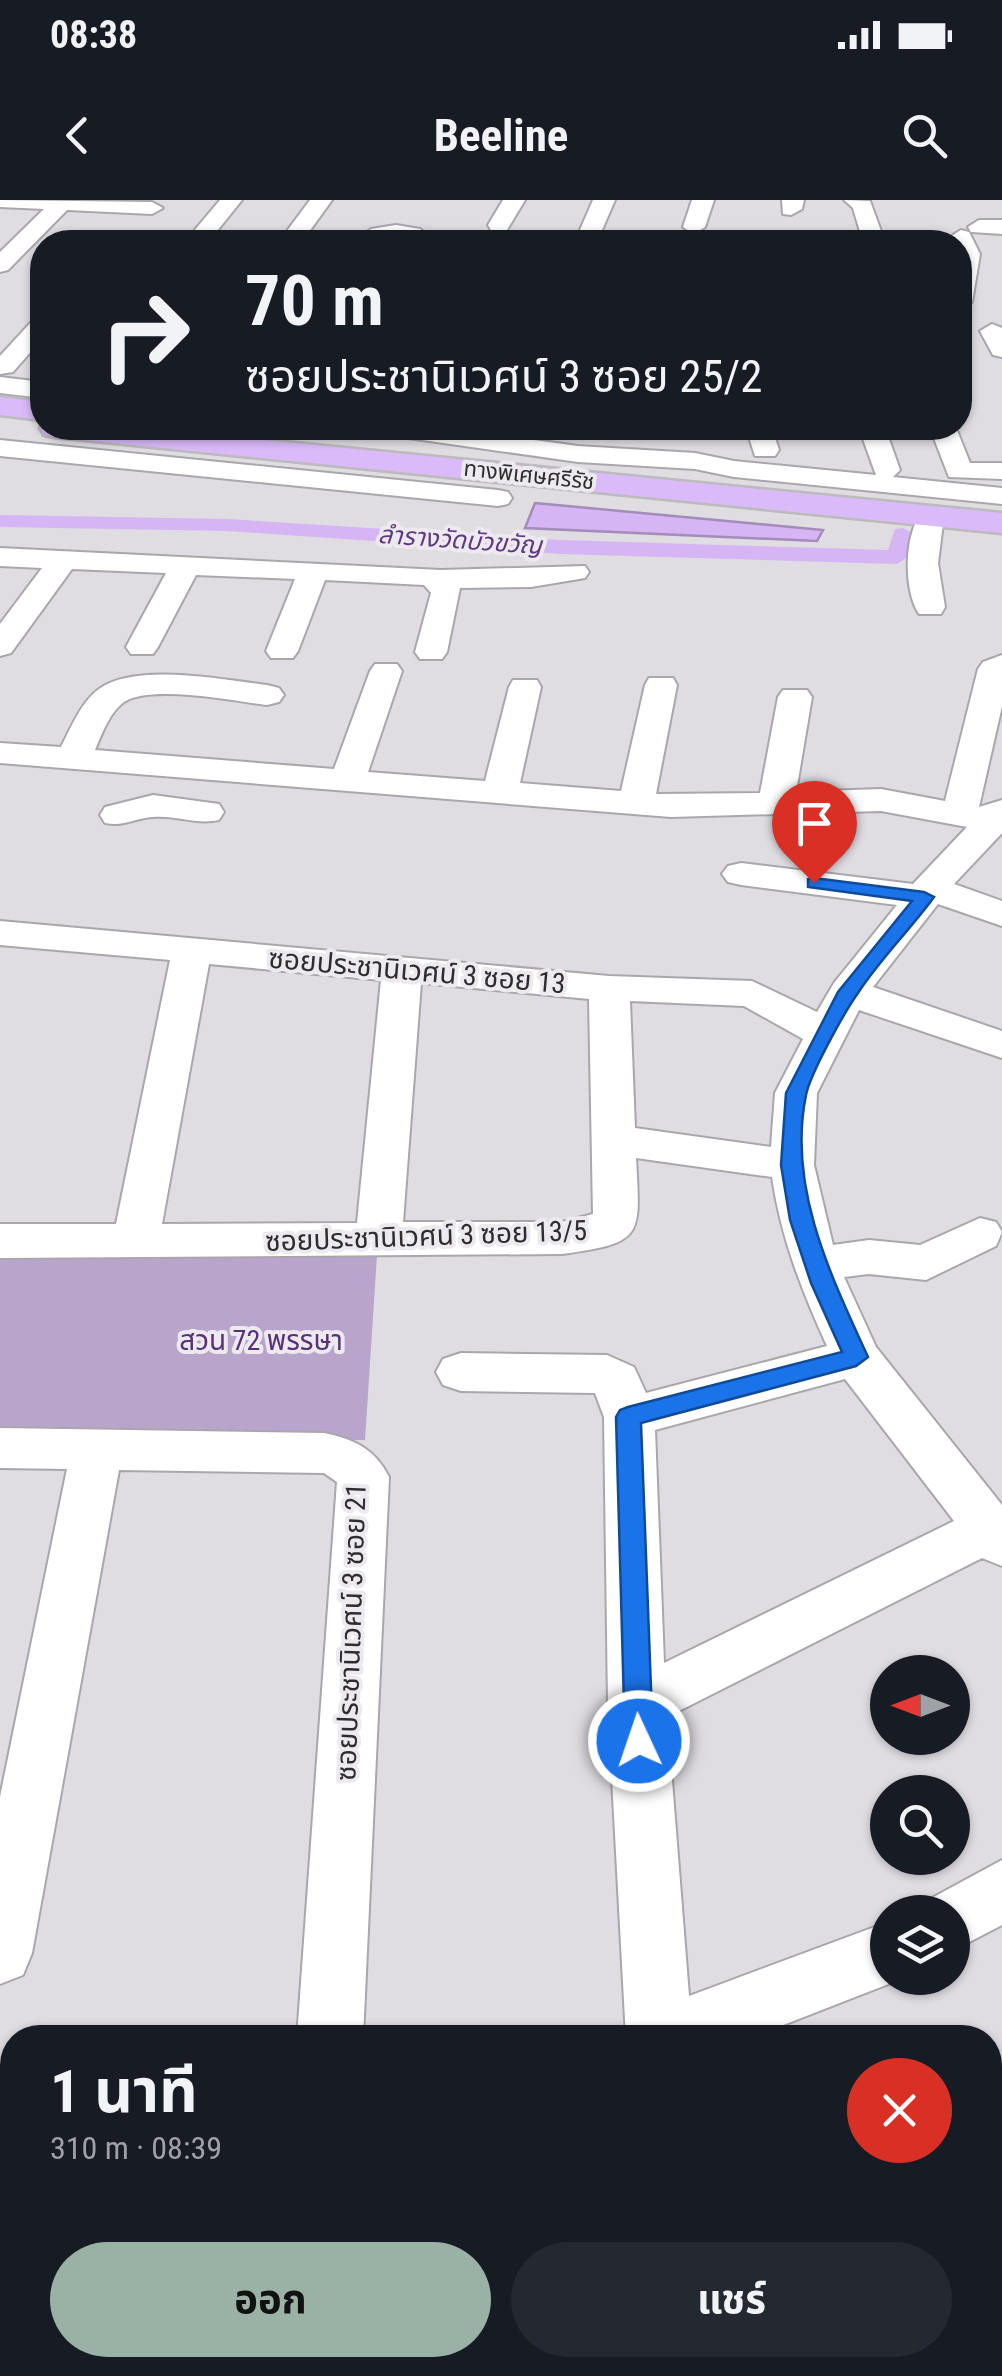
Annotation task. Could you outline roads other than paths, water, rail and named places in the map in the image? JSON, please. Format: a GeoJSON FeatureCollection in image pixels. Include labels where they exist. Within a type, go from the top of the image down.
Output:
{"type":"FeatureCollection","features":[{"type":"Feature","properties":{"kind":"highway"},"geometry":{"type":"LineString","coordinates":[[0,422],[30,425]]}},
{"type":"Feature","properties":{"kind":"highway","name":"ทางพิเศษศรีรัช"},"geometry":{"type":"LineString","coordinates":[[175,440],[1002,523]]}},
{"type":"Feature","properties":{"kind":"highway","name":"ทางพิเศษศรีรัช"},"geometry":{"type":"LineString","coordinates":[[336,440],[1002,506]]}},
{"type":"Feature","properties":{"kind":"street"},"geometry":{"type":"LineString","coordinates":[[0,200],[156,204],[141,230]]}},
{"type":"Feature","properties":{"kind":"street"},"geometry":{"type":"LineString","coordinates":[[145,230],[178,200]]}},
{"type":"Feature","properties":{"kind":"street"},"geometry":{"type":"LineString","coordinates":[[206,230],[231,200]]}},
{"type":"Feature","properties":{"kind":"street"},"geometry":{"type":"LineString","coordinates":[[299,230],[320,200]]}},
{"type":"Feature","properties":{"kind":"street"},"geometry":{"type":"LineString","coordinates":[[500,226],[514,200]]}},
{"type":"Feature","properties":{"kind":"street"},"geometry":{"type":"LineString","coordinates":[[591,230],[604,200]]}},
{"type":"Feature","properties":{"kind":"street"},"geometry":{"type":"LineString","coordinates":[[694,227],[703,200]]}},
{"type":"Feature","properties":{"kind":"street"},"geometry":{"type":"LineString","coordinates":[[856,200],[863,205],[870,230]]}},
{"type":"Feature","properties":{"kind":"street"},"geometry":{"type":"LineString","coordinates":[[43,230],[64,202]]}},
{"type":"Feature","properties":{"kind":"street"},"geometry":{"type":"LineString","coordinates":[[387,230],[402,224],[410,230]]}},
{"type":"Feature","properties":{"kind":"street"},"geometry":{"type":"LineString","coordinates":[[0,265],[30,246]]}},
{"type":"Feature","properties":{"kind":"street"},"geometry":{"type":"LineString","coordinates":[[0,331],[30,335]]}},
{"type":"Feature","properties":{"kind":"street"},"geometry":{"type":"LineString","coordinates":[[21,389],[30,364]]}},
{"type":"Feature","properties":{"kind":"street"},"geometry":{"type":"LineString","coordinates":[[479,440],[578,454],[695,461],[734,469],[1002,496]]}},
{"type":"Feature","properties":{"kind":"street"},"geometry":{"type":"LineString","coordinates":[[876,440],[886,470]]}},
{"type":"Feature","properties":{"kind":"street"},"geometry":{"type":"LineString","coordinates":[[948,440],[960,471],[1002,471]]}},
{"type":"Feature","properties":{"kind":"street"},"geometry":{"type":"LineString","coordinates":[[0,448],[498,498]]}},
{"type":"Feature","properties":{"kind":"street"},"geometry":{"type":"LineString","coordinates":[[929,524],[922,563],[930,607]]}},
{"type":"Feature","properties":{"kind":"street"},"geometry":{"type":"LineString","coordinates":[[0,558],[314,570],[438,579],[531,578],[574,572]]}},
{"type":"Feature","properties":{"kind":"street"},"geometry":{"type":"LineString","coordinates":[[6,629],[64,559]]}},
{"type":"Feature","properties":{"kind":"street"},"geometry":{"type":"LineString","coordinates":[[142,646],[186,564]]}},
{"type":"Feature","properties":{"kind":"street"},"geometry":{"type":"LineString","coordinates":[[282,652],[314,570]]}},
{"type":"Feature","properties":{"kind":"street"},"geometry":{"type":"LineString","coordinates":[[431,652],[446,593],[438,579]]}},
{"type":"Feature","properties":{"kind":"street"},"geometry":{"type":"LineString","coordinates":[[637,1704],[996,1536],[856,1357],[800,1220],[792,1165],[796,1093],[824,1033],[848,992],[990,816],[994,669],[1002,665]]}},
{"type":"Feature","properties":{"kind":"street"},"geometry":{"type":"LineString","coordinates":[[348,780],[386,671]]}},
{"type":"Feature","properties":{"kind":"street"},"geometry":{"type":"LineString","coordinates":[[636,804],[661,685]]}},
{"type":"Feature","properties":{"kind":"street"},"geometry":{"type":"LineString","coordinates":[[74,757],[102,706],[122,688],[146,686],[267,695]]}},
{"type":"Feature","properties":{"kind":"street"},"geometry":{"type":"LineString","coordinates":[[500,792],[525,687]]}},
{"type":"Feature","properties":{"kind":"street"},"geometry":{"type":"LineString","coordinates":[[776,802],[795,697]]}},
{"type":"Feature","properties":{"kind":"street"},"geometry":{"type":"LineString","coordinates":[[0,752],[636,804],[881,800],[990,816]]}},
{"type":"Feature","properties":{"kind":"street"},"geometry":{"type":"LineString","coordinates":[[169,764],[136,811],[206,812]]}},
{"type":"Feature","properties":{"kind":"street"},"geometry":{"type":"LineString","coordinates":[[741,874],[928,892],[1002,914]]}},
{"type":"Feature","properties":{"kind":"street","name":"ซอยประชานิเวศน์ 3 ซอย 13"},"geometry":{"type":"LineString","coordinates":[[0,933],[608,988],[752,994],[824,1033]]}},
{"type":"Feature","properties":{"kind":"street"},"geometry":{"type":"LineString","coordinates":[[136,1240],[192,950]]}},
{"type":"Feature","properties":{"kind":"street"},"geometry":{"type":"LineString","coordinates":[[378,1240],[402,970]]}},
{"type":"Feature","properties":{"kind":"street","name":"ซอยประชานิเวศน์ 3 ซอย 13/5"},"geometry":{"type":"LineString","coordinates":[[0,1241],[562,1238],[598,1233],[616,1221],[608,988]]}},
{"type":"Feature","properties":{"kind":"street"},"geometry":{"type":"LineString","coordinates":[[848,992],[1002,1045]]}},
{"type":"Feature","properties":{"kind":"street"},"geometry":{"type":"LineString","coordinates":[[612,1140],[792,1165]]}},
{"type":"Feature","properties":{"kind":"street"},"geometry":{"type":"LineString","coordinates":[[816,1264],[869,1256],[926,1263],[980,1234]]}},
{"type":"Feature","properties":{"kind":"street"},"geometry":{"type":"LineString","coordinates":[[628,1417],[856,1357]]}},
{"type":"Feature","properties":{"kind":"street"},"geometry":{"type":"LineString","coordinates":[[461,1372],[607,1374],[616,1380],[628,1417],[637,1704],[660,2025]]}},
{"type":"Feature","properties":{"kind":"street","name":"ซอยประชานิเวศน์ 3 ซอย 21"},"geometry":{"type":"LineString","coordinates":[[0,1448],[324,1453],[340,1455],[363,1478],[331,2025]]}},
{"type":"Feature","properties":{"kind":"street"},"geometry":{"type":"LineString","coordinates":[[0,1952],[97,1449]]}},
{"type":"Feature","properties":{"kind":"street"},"geometry":{"type":"LineString","coordinates":[[970,1910],[1002,1890]]}},
{"type":"Feature","properties":{"kind":"street"},"geometry":{"type":"LineString","coordinates":[[696,2025],[870,1960]]}},
{"type":"Feature","properties":{"kind":"waterway","name":"ลำรางวัดบัวขวัญ"},"geometry":{"type":"LineString","coordinates":[[0,521],[227,525],[561,547],[897,557],[903,534]]}},
{"type":"Feature","properties":{"kind":"park label","name":"สวน 72 พรรษา"},"geometry":{"type":"Point","coordinates":[261,1340]}}]}
